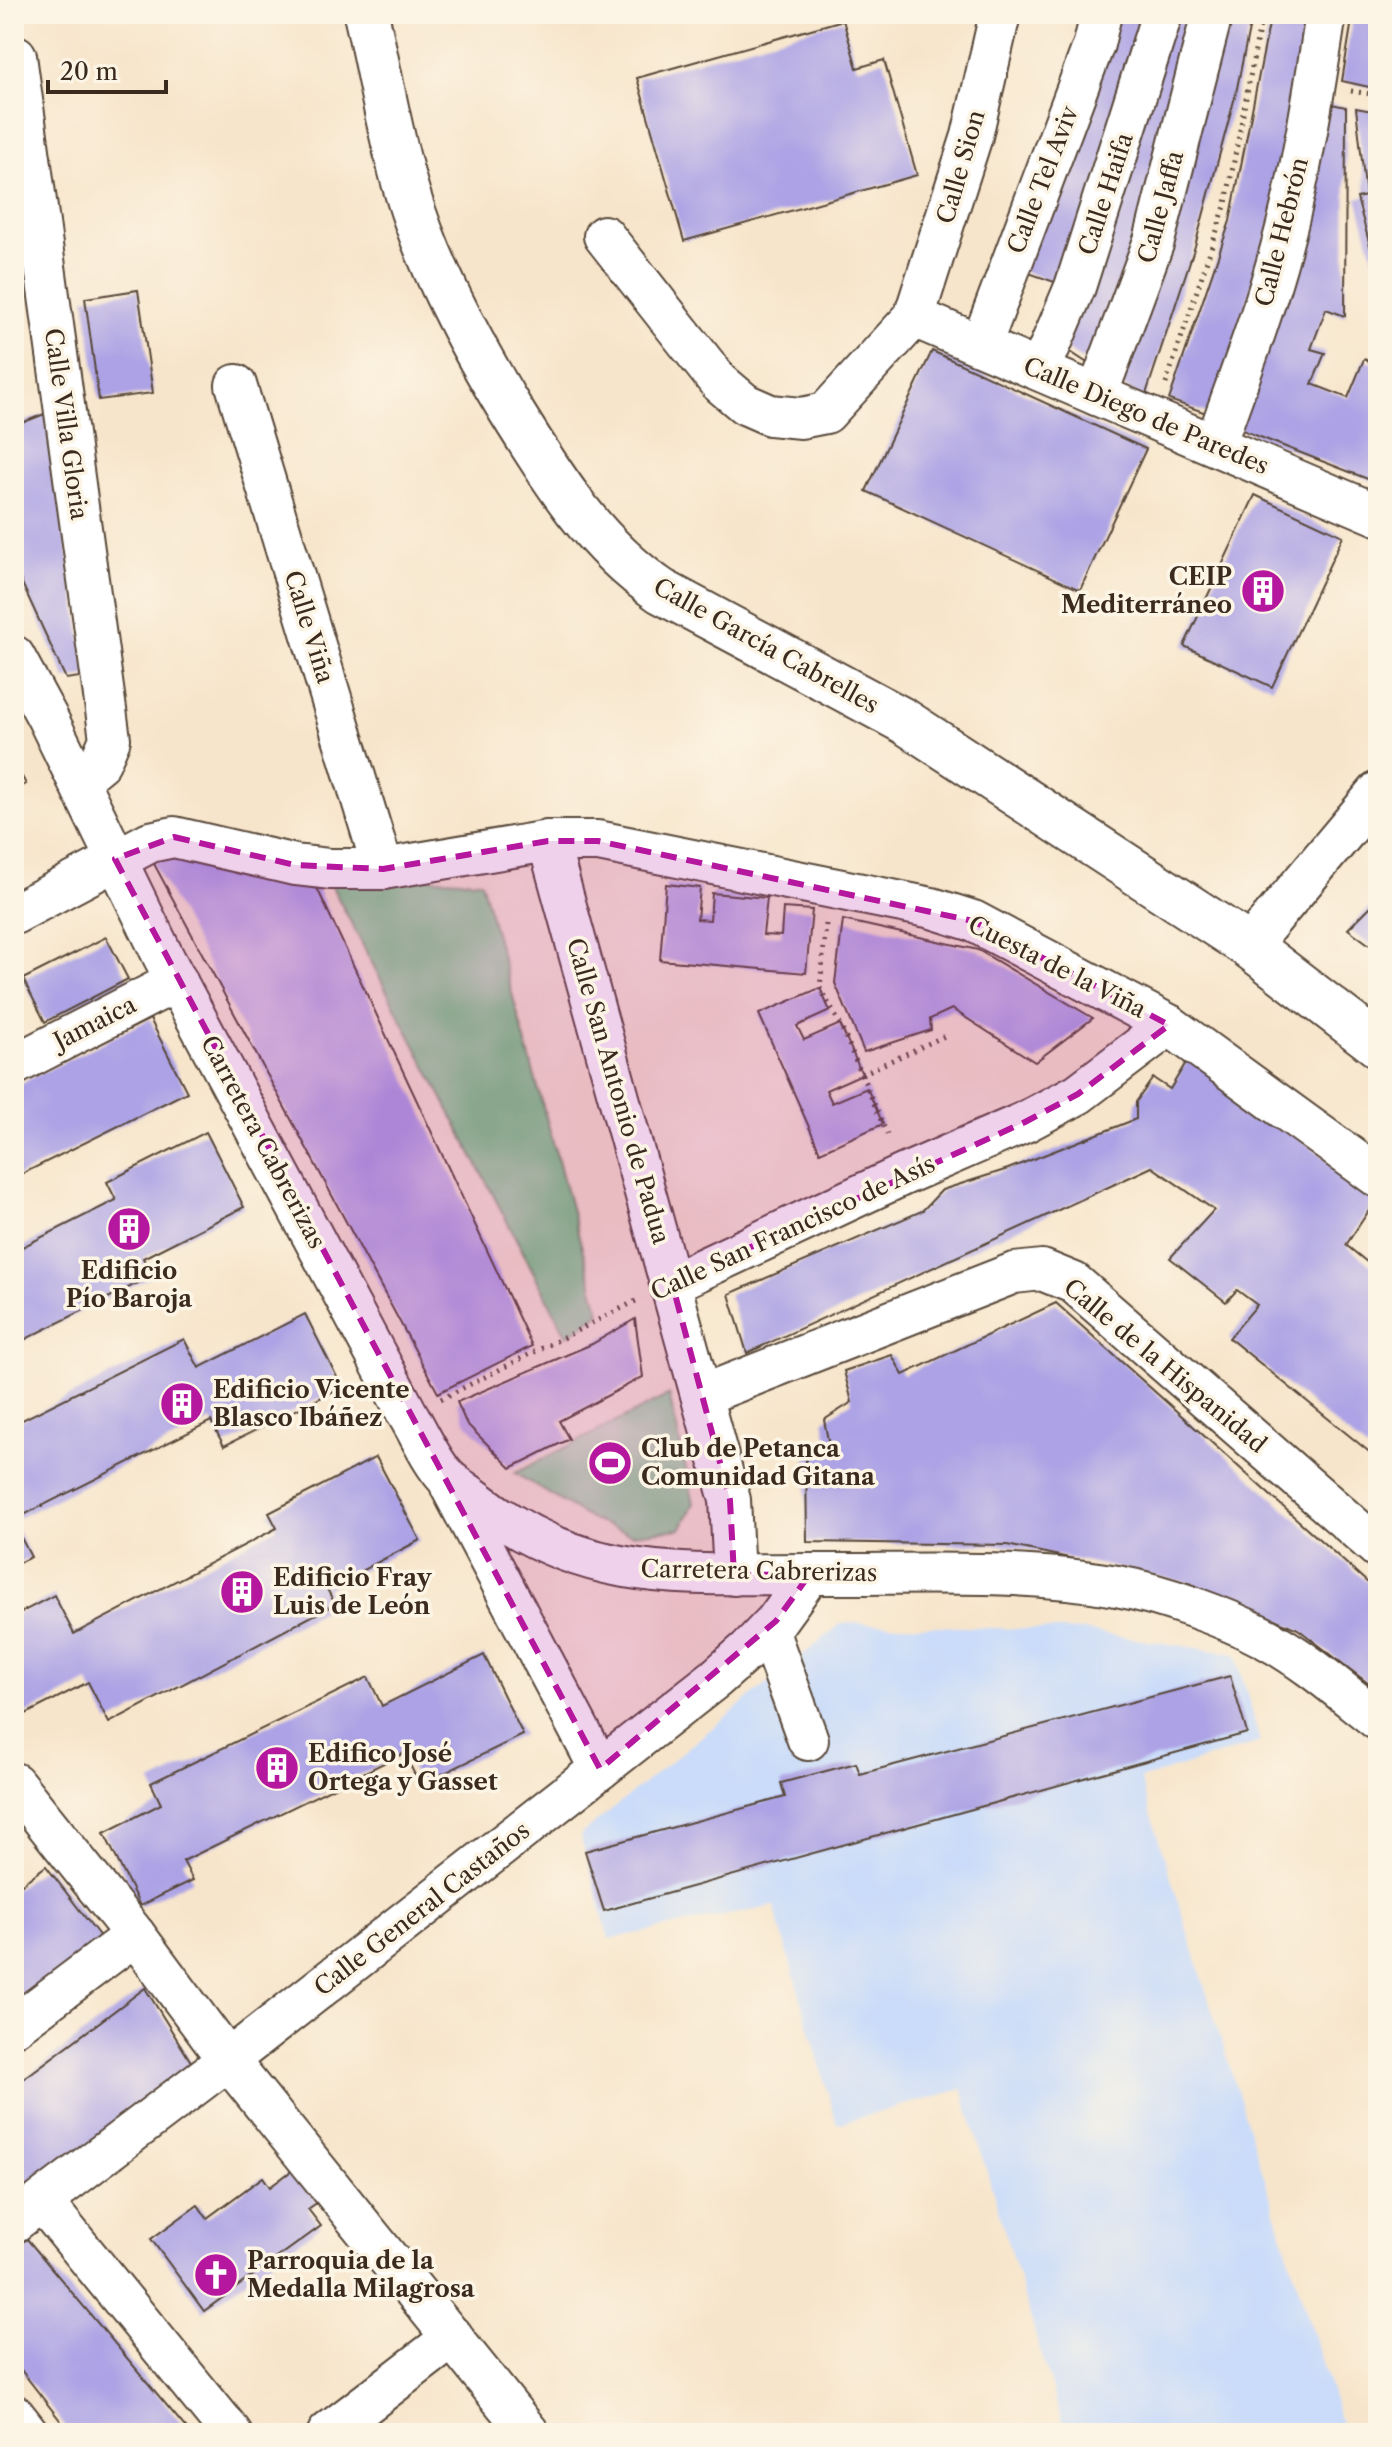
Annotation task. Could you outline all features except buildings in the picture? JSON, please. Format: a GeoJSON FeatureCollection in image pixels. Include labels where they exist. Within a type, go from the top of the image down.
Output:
{"type":"FeatureCollection","features":[{"type":"Feature","properties":{"kind":"main road","name":"Calle García Cabrelles"},"geometry":{"type":"LineString","coordinates":[[366,14],[407,192],[444,287],[488,373],[556,484],[595,533],[636,574],[661,591],[904,721],[1249,946],[1378,1045]]}},
{"type":"Feature","properties":{"kind":"street","name":"Calle Sion"},"geometry":{"type":"LineString","coordinates":[[914,317],[972,136],[1000,14]]}},
{"type":"Feature","properties":{"kind":"street","name":"Calle Tel Aviv"},"geometry":{"type":"LineString","coordinates":[[981,345],[1094,44],[1101,14]]}},
{"type":"Feature","properties":{"kind":"street","name":"Calle Haifa"},"geometry":{"type":"LineString","coordinates":[[1040,370],[1075,287],[1162,14]]}},
{"type":"Feature","properties":{"kind":"street","name":"Calle Jaffa"},"geometry":{"type":"LineString","coordinates":[[1097,395],[1154,241],[1212,14]]}},
{"type":"Feature","properties":{"kind":"street","name":"Calle Hebrón"},"geometry":{"type":"LineString","coordinates":[[1215,445],[1259,322],[1282,245],[1326,14]]}},
{"type":"Feature","properties":{"kind":"street","name":"Calle Villa Gloria"},"geometry":{"type":"LineString","coordinates":[[16,56],[110,739],[100,762],[78,780]]}},
{"type":"Feature","properties":{"kind":"street"},"geometry":{"type":"LineString","coordinates":[[604,236],[719,382],[745,404],[770,415],[801,418],[826,413],[914,317]]}},
{"type":"Feature","properties":{"kind":"street","name":"Calle Diego de Paredes"},"geometry":{"type":"LineString","coordinates":[[914,317],[1378,515]]}},
{"type":"Feature","properties":{"kind":"street","name":"Calle Viña"},"geometry":{"type":"LineString","coordinates":[[236,385],[383,869]]}},
{"type":"Feature","properties":{"kind":"street","name":"Carretera Cabrerizas"},"geometry":{"type":"LineString","coordinates":[[14,656],[177,981],[408,1415],[445,1476],[500,1518],[541,1542],[617,1567],[673,1574],[982,1574],[1119,1586],[1184,1604],[1265,1638],[1315,1670],[1378,1720]]}},
{"type":"Feature","properties":{"kind":"street"},"geometry":{"type":"LineString","coordinates":[[1249,946],[1378,792]]}},
{"type":"Feature","properties":{"kind":"street"},"geometry":{"type":"LineString","coordinates":[[14,914],[150,842],[174,837],[295,865],[330,869],[383,869],[548,841]]}},
{"type":"Feature","properties":{"kind":"street","name":"Cuesta de la Viña"},"geometry":{"type":"LineString","coordinates":[[548,841],[598,841],[932,908],[973,921],[1169,1025],[1378,1177]]}},
{"type":"Feature","properties":{"kind":"street","name":"Calle San Antonio de Padua"},"geometry":{"type":"LineString","coordinates":[[548,841],[730,1500],[734,1575]]}},
{"type":"Feature","properties":{"kind":"street","name":"Jamaica"},"geometry":{"type":"LineString","coordinates":[[14,1065],[177,981]]}},
{"type":"Feature","properties":{"kind":"street","name":"Calle San Francisco de Asís"},"geometry":{"type":"LineString","coordinates":[[672,1283],[903,1175],[1025,1122],[1078,1094],[1169,1025]]}},
{"type":"Feature","properties":{"kind":"street","name":"Calle de la Hispanidad"},"geometry":{"type":"LineString","coordinates":[[703,1395],[1014,1273],[1042,1270],[1074,1283],[1378,1548]]}},
{"type":"Feature","properties":{"kind":"street"},"geometry":{"type":"LineString","coordinates":[[445,1476],[600,1769]]}},
{"type":"Feature","properties":{"kind":"street","name":"Calle General Castaños"},"geometry":{"type":"LineString","coordinates":[[28,2212],[228,2060],[715,1679],[768,1630],[810,1574]]}},
{"type":"Feature","properties":{"kind":"street"},"geometry":{"type":"LineString","coordinates":[[768,1630],[808,1740]]}},
{"type":"Feature","properties":{"kind":"street"},"geometry":{"type":"LineString","coordinates":[[22,1808],[135,1935],[228,2060],[529,2433]]}},
{"type":"Feature","properties":{"kind":"street"},"geometry":{"type":"LineString","coordinates":[[14,2026],[135,1935]]}},
{"type":"Feature","properties":{"kind":"street"},"geometry":{"type":"LineString","coordinates":[[28,2212],[231,2433]]}},
{"type":"Feature","properties":{"kind":"street"},"geometry":{"type":"LineString","coordinates":[[328,2433],[453,2337]]}},
{"type":"Feature","properties":{"kind":"street"},"geometry":{"type":"LineString","coordinates":[[14,2415],[28,2433]]}},
{"type":"Feature","properties":{"kind":"path"},"geometry":{"type":"LineString","coordinates":[[1155,419],[1226,203],[1262,14]]}},
{"type":"Feature","properties":{"kind":"path"},"geometry":{"type":"LineString","coordinates":[[830,888],[820,988],[862,1074],[903,1175]]}},
{"type":"Feature","properties":{"kind":"path"},"geometry":{"type":"LineString","coordinates":[[862,1074],[949,1034]]}},
{"type":"Feature","properties":{"kind":"path","name":"Calle San Francisco de Asís"},"geometry":{"type":"LineString","coordinates":[[408,1415],[672,1283]]}},
{"type":"Feature","properties":{"kind":"highlighted area"},"geometry":{"type":"Polygon","coordinates":[[[174,837],[295,865],[383,869],[548,841],[598,841],[973,921],[1169,1025],[1078,1094],[1025,1122],[672,1283],[730,1500],[734,1575],[810,1574],[776,1621],[600,1769],[115,859],[174,837]]]}},
{"type":"Feature","properties":{"kind":"shaded area"},"geometry":{"type":"Polygon","coordinates":[[[842,1623],[1084,1631],[1236,1654],[1260,1742],[1140,1779],[1344,2433],[1065,2433],[962,2089],[837,2124],[774,1906],[609,1939],[580,1835],[842,1623]]]}},
{"type":"Feature","properties":{"kind":"green space"},"geometry":{"type":"Polygon","coordinates":[[[325,873],[481,881],[600,1313],[567,1336],[325,873]]]}},
{"type":"Feature","properties":{"kind":"green space","name":"Club de Petanca Comunidad Gitana"},"geometry":{"type":"Polygon","coordinates":[[[669,1395],[694,1503],[681,1529],[631,1534],[592,1520],[515,1473],[669,1395]]]}},
{"type":"Feature","properties":{"kind":"place","name":"CEIP Mediterráneo"},"geometry":{"type":"Point","coordinates":[1263,591]}},
{"type":"Feature","properties":{"kind":"place","name":"Edificio Pío Baroja"},"geometry":{"type":"Point","coordinates":[129,1229]}},
{"type":"Feature","properties":{"kind":"place","name":"Edificio Vicente Blasco Ibáñez"},"geometry":{"type":"Point","coordinates":[182,1404]}},
{"type":"Feature","properties":{"kind":"place","name":"Club de Petanca Comunidad Gitana"},"geometry":{"type":"Point","coordinates":[610,1463]}},
{"type":"Feature","properties":{"kind":"place","name":"Edificio Fray Luis de León"},"geometry":{"type":"Point","coordinates":[242,1592]}},
{"type":"Feature","properties":{"kind":"place","name":"Edifico José Ortega y Gasset"},"geometry":{"type":"Point","coordinates":[277,1768]}},
{"type":"Feature","properties":{"kind":"place","name":"Parroquia de la Medalla Milagrosa"},"geometry":{"type":"Point","coordinates":[216,2275]}}]}
